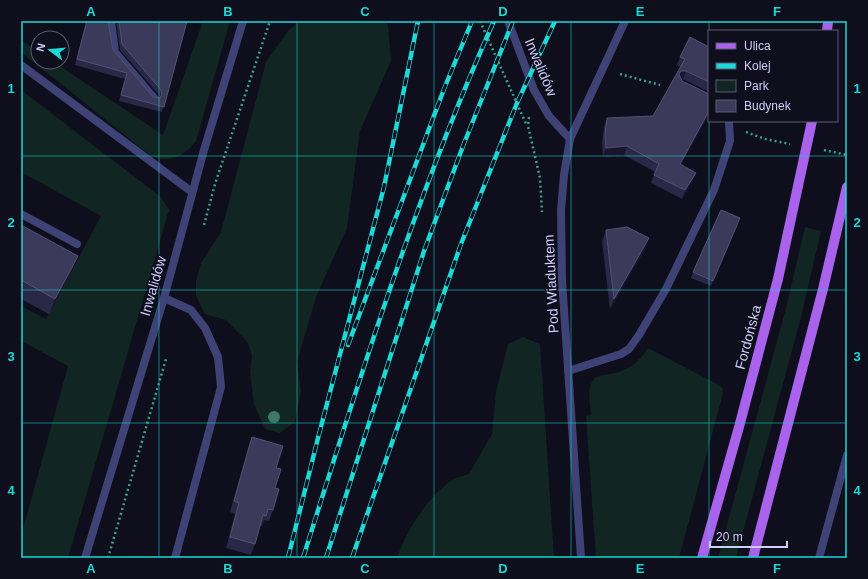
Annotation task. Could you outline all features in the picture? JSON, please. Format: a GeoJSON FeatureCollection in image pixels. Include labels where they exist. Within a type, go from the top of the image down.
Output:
{"type":"FeatureCollection","features":[{"type":"Feature","properties":{"kind":"main road","name":"Fordońska"},"geometry":{"type":"LineString","coordinates":[[702,558],[739,427],[778,279],[812,122]]}},
{"type":"Feature","properties":{"kind":"main road"},"geometry":{"type":"LineString","coordinates":[[753,558],[823,289],[847,187]]}},
{"type":"Feature","properties":{"kind":"street"},"geometry":{"type":"LineString","coordinates":[[111,21],[115,52],[155,99]]}},
{"type":"Feature","properties":{"kind":"street","name":"Inwalidów"},"geometry":{"type":"LineString","coordinates":[[86,558],[164,298],[192,192],[243,21]]}},
{"type":"Feature","properties":{"kind":"street","name":"Inwalidów"},"geometry":{"type":"LineString","coordinates":[[508,21],[534,90],[549,116],[570,139]]}},
{"type":"Feature","properties":{"kind":"street","name":"Pod Wiaduktem"},"geometry":{"type":"LineString","coordinates":[[581,558],[562,280],[561,218],[564,175],[570,139],[625,21]]}},
{"type":"Feature","properties":{"kind":"street"},"geometry":{"type":"LineString","coordinates":[[21,65],[192,192]]}},
{"type":"Feature","properties":{"kind":"street"},"geometry":{"type":"LineString","coordinates":[[568,371],[621,354],[628,349],[639,335],[666,289],[714,190],[730,141],[729,122]]}},
{"type":"Feature","properties":{"kind":"street"},"geometry":{"type":"LineString","coordinates":[[21,214],[77,244]]}},
{"type":"Feature","properties":{"kind":"street"},"geometry":{"type":"LineString","coordinates":[[164,298],[191,310],[205,328],[218,357],[221,387],[175,558]]}},
{"type":"Feature","properties":{"kind":"street"},"geometry":{"type":"LineString","coordinates":[[819,558],[847,455]]}},
{"type":"Feature","properties":{"kind":"path"},"geometry":{"type":"LineString","coordinates":[[480,21],[528,126]]}},
{"type":"Feature","properties":{"kind":"path"},"geometry":{"type":"LineString","coordinates":[[603,69],[660,85]]}},
{"type":"Feature","properties":{"kind":"green space"},"geometry":{"type":"Polygon","coordinates":[[[203,21],[230,21],[196,141],[187,151],[170,159],[151,156],[44,70],[66,70],[163,135],[203,21]]]}},
{"type":"Feature","properties":{"kind":"green space"},"geometry":{"type":"Polygon","coordinates":[[[300,21],[383,21],[388,25],[391,61],[360,131],[347,228],[316,297],[297,362],[301,391],[295,422],[280,433],[265,429],[254,404],[250,372],[252,356],[248,343],[226,320],[205,314],[196,296],[196,281],[201,263],[221,232],[266,62],[288,31],[300,21]]]}},
{"type":"Feature","properties":{"kind":"green space"},"geometry":{"type":"Polygon","coordinates":[[[21,40],[30,46],[30,59],[21,52],[21,40]]]}},
{"type":"Feature","properties":{"kind":"green space"},"geometry":{"type":"Polygon","coordinates":[[[21,90],[161,197],[169,210],[68,558],[21,558],[21,536],[68,366],[21,341],[21,306],[46,319],[101,216],[21,172],[21,90]]]}},
{"type":"Feature","properties":{"kind":"green space"},"geometry":{"type":"Polygon","coordinates":[[[805,227],[821,231],[801,317],[736,558],[718,558],[786,308],[805,227]]]}},
{"type":"Feature","properties":{"kind":"green space"},"geometry":{"type":"Polygon","coordinates":[[[523,337],[540,344],[554,558],[397,558],[412,525],[426,505],[452,480],[469,474],[492,434],[496,392],[508,344],[523,337]]]}},
{"type":"Feature","properties":{"kind":"green space"},"geometry":{"type":"Polygon","coordinates":[[[648,348],[719,385],[723,389],[722,397],[679,558],[596,558],[586,416],[591,415],[589,395],[590,386],[592,381],[597,377],[616,373],[632,366],[648,348]]]}},
{"type":"Feature","properties":{"kind":"building"},"geometry":{"type":"Polygon","coordinates":[[[87,21],[108,21],[113,50],[153,97],[160,98],[162,95],[161,90],[122,44],[119,21],[187,21],[164,107],[121,95],[127,73],[77,59],[87,21]]]}},
{"type":"Feature","properties":{"kind":"building"},"geometry":{"type":"Polygon","coordinates":[[[690,37],[708,46],[708,82],[686,71],[681,71],[679,74],[682,81],[708,94],[708,113],[680,164],[696,173],[685,190],[654,175],[659,164],[627,146],[606,148],[605,134],[607,118],[653,116],[685,59],[680,57],[690,37]]]}},
{"type":"Feature","properties":{"kind":"building"},"geometry":{"type":"Polygon","coordinates":[[[721,210],[740,218],[713,281],[693,272],[721,210]]]}},
{"type":"Feature","properties":{"kind":"building"},"geometry":{"type":"Polygon","coordinates":[[[21,225],[78,256],[55,299],[21,280],[21,225]]]}},
{"type":"Feature","properties":{"kind":"building"},"geometry":{"type":"Polygon","coordinates":[[[627,227],[649,238],[614,299],[606,230],[627,227]]]}},
{"type":"Feature","properties":{"kind":"building"},"geometry":{"type":"Polygon","coordinates":[[[252,437],[283,446],[276,468],[281,469],[275,488],[279,489],[273,510],[268,509],[266,516],[263,515],[255,544],[230,537],[239,503],[234,501],[252,437]]]}},
{"type":"Feature","properties":{"kind":"railway"},"geometry":{"type":"LineString","coordinates":[[288,558],[384,187],[418,21]]}},
{"type":"Feature","properties":{"kind":"railway"},"geometry":{"type":"LineString","coordinates":[[348,345],[444,89],[472,21]]}},
{"type":"Feature","properties":{"kind":"railway"},"geometry":{"type":"LineString","coordinates":[[303,558],[368,354],[414,220],[439,153],[494,21]]}},
{"type":"Feature","properties":{"kind":"railway"},"geometry":{"type":"LineString","coordinates":[[326,558],[424,251],[463,146],[513,21]]}},
{"type":"Feature","properties":{"kind":"railway"},"geometry":{"type":"LineString","coordinates":[[352,558],[461,244],[517,103],[555,21]]}}]}
